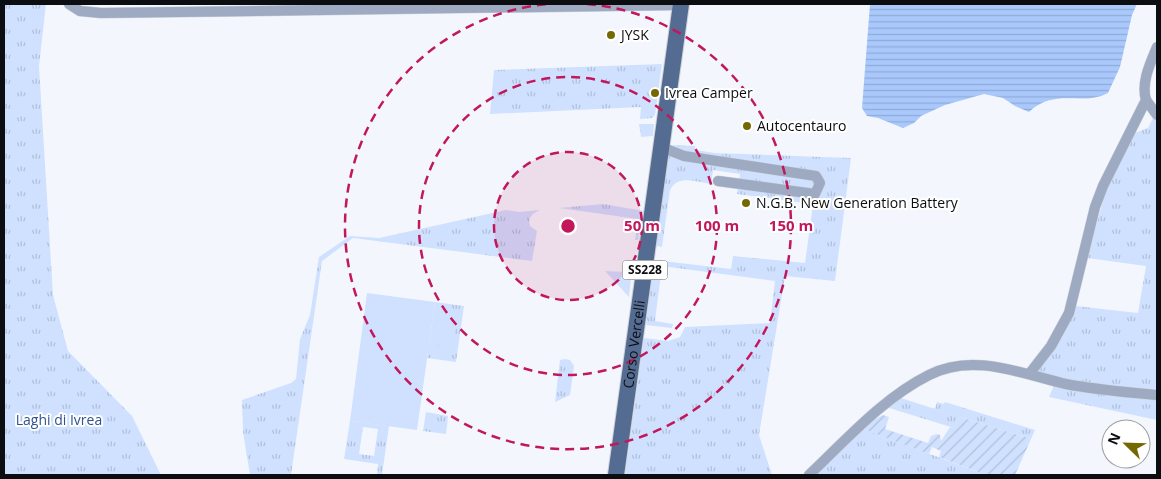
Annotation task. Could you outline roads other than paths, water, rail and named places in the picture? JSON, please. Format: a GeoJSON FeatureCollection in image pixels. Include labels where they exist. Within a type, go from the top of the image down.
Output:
{"type":"FeatureCollection","features":[{"type":"Feature","properties":{"kind":"main road","name":"Corso Vercelli"},"geometry":{"type":"LineString","coordinates":[[616,475],[681,4]]}},
{"type":"Feature","properties":{"kind":"street"},"geometry":{"type":"LineString","coordinates":[[69,4],[80,11],[101,13],[320,7],[681,4]]}},
{"type":"Feature","properties":{"kind":"street"},"geometry":{"type":"LineString","coordinates":[[1157,47],[1148,70],[1143,91],[1146,100],[1157,115]]}},
{"type":"Feature","properties":{"kind":"street"},"geometry":{"type":"LineString","coordinates":[[1030,373],[1052,346],[1069,313],[1095,207],[1103,186],[1146,100]]}},
{"type":"Feature","properties":{"kind":"street"},"geometry":{"type":"LineString","coordinates":[[661,147],[684,156],[816,176],[820,184],[814,194],[718,181]]}},
{"type":"Feature","properties":{"kind":"street"},"geometry":{"type":"LineString","coordinates":[[809,475],[870,417],[906,388],[930,374],[967,365],[1000,367],[1086,387],[1157,395]]}},
{"type":"Feature","properties":{"kind":"water"},"geometry":{"type":"Polygon","coordinates":[[[870,4],[1137,4],[1132,15],[1120,67],[1108,93],[1098,97],[1049,100],[1029,112],[1003,98],[984,94],[945,105],[921,116],[914,123],[903,128],[878,118],[867,116],[862,108],[870,4]]]}},
{"type":"Feature","properties":{"kind":"place","name":"JYSK"},"geometry":{"type":"Point","coordinates":[611,35]}},
{"type":"Feature","properties":{"kind":"place","name":"Ivrea Camper"},"geometry":{"type":"Point","coordinates":[655,93]}},
{"type":"Feature","properties":{"kind":"place","name":"Autocentauro"},"geometry":{"type":"Point","coordinates":[747,126]}},
{"type":"Feature","properties":{"kind":"place","name":"N.G.B. New Generation Battery"},"geometry":{"type":"Point","coordinates":[746,203]}},
{"type":"Feature","properties":{"kind":"park label","name":"Laghi di Ivrea"},"geometry":{"type":"Point","coordinates":[59,420]}}]}
